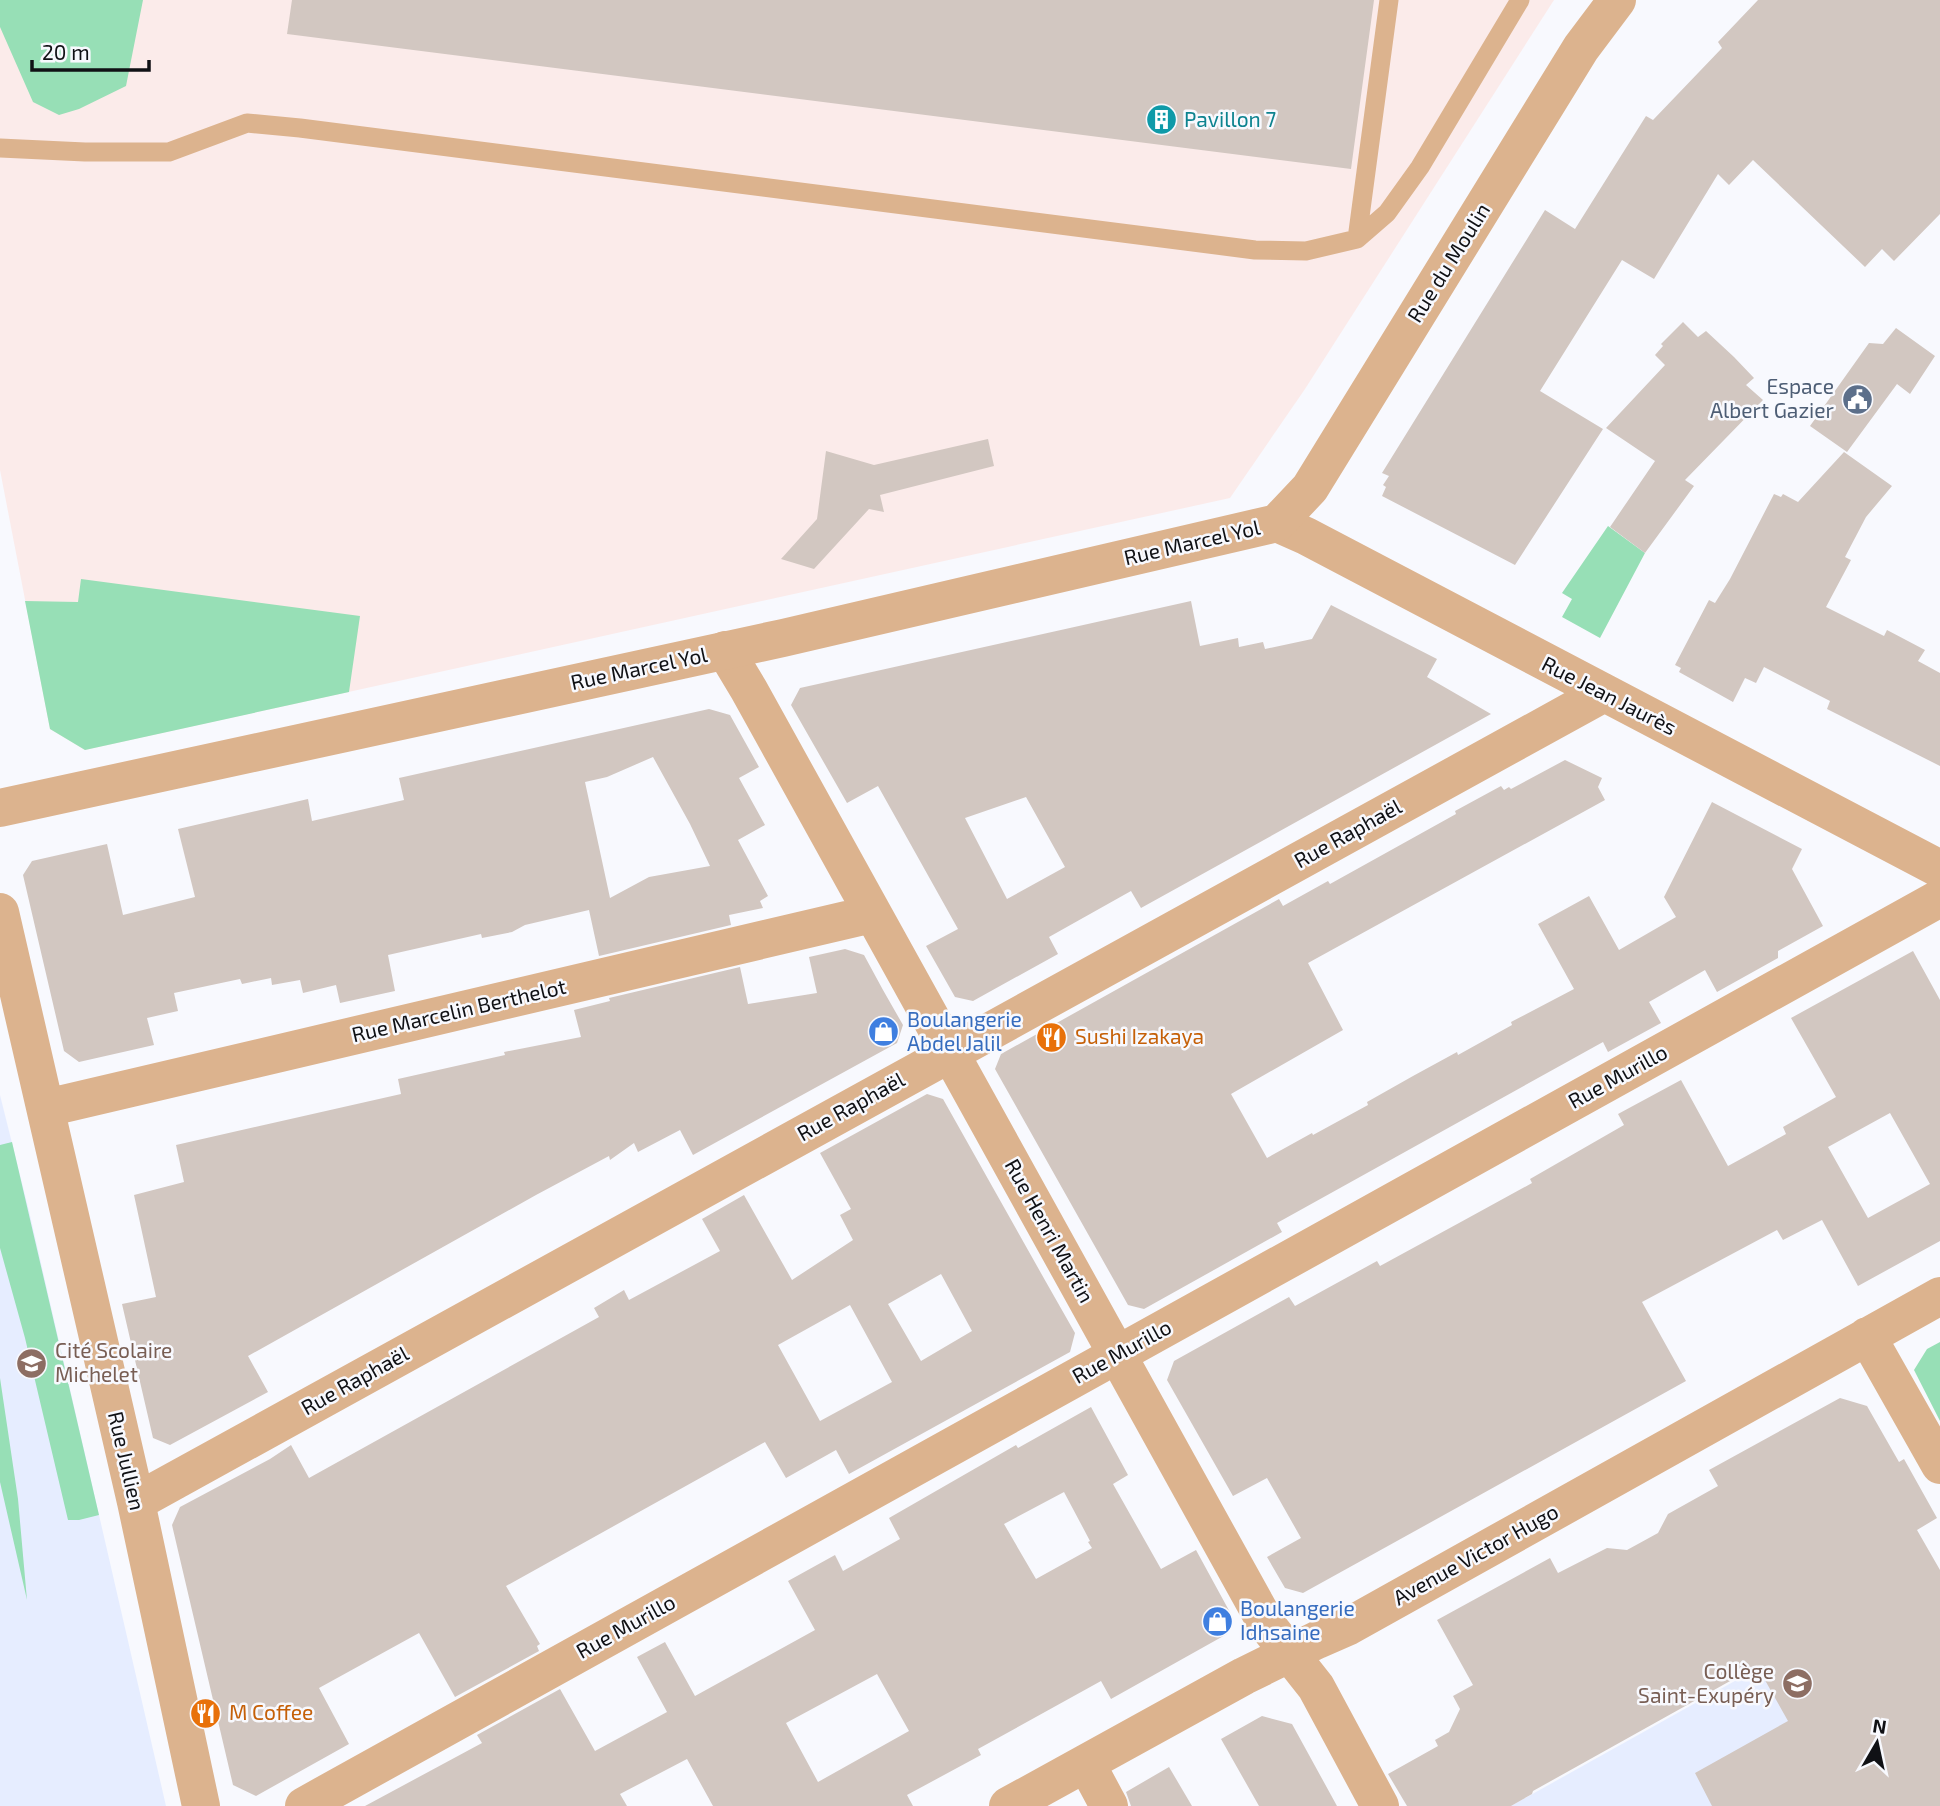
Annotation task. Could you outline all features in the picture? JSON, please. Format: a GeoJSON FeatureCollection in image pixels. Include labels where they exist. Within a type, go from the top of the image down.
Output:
{"type":"FeatureCollection","features":[{"type":"Feature","properties":{"kind":"street","name":"Rue du Moulin"},"geometry":{"type":"LineString","coordinates":[[1277,523],[1310,488],[1581,48],[1617,0]]}},
{"type":"Feature","properties":{"kind":"street","name":"Rue Marcel Yol"},"geometry":{"type":"LineString","coordinates":[[0,808],[725,650],[1277,523]]}},
{"type":"Feature","properties":{"kind":"street","name":"Rue Jean Jaurès"},"geometry":{"type":"LineString","coordinates":[[1277,523],[1940,869]]}},
{"type":"Feature","properties":{"kind":"street","name":"Rue Henri Martin"},"geometry":{"type":"LineString","coordinates":[[725,650],[1267,1625],[1316,1687],[1380,1806]]}},
{"type":"Feature","properties":{"kind":"street","name":"Rue Raphaël"},"geometry":{"type":"LineString","coordinates":[[136,1502],[1604,693]]}},
{"type":"Feature","properties":{"kind":"street","name":"Rue Murillo"},"geometry":{"type":"LineString","coordinates":[[304,1806],[1940,898]]}},
{"type":"Feature","properties":{"kind":"street","name":"Rue Jullien"},"geometry":{"type":"LineString","coordinates":[[0,912],[136,1502],[201,1806]]}},
{"type":"Feature","properties":{"kind":"street","name":"Rue Marcelin Berthelot"},"geometry":{"type":"LineString","coordinates":[[46,1108],[872,914]]}},
{"type":"Feature","properties":{"kind":"street","name":"Avenue Victor Hugo"},"geometry":{"type":"LineString","coordinates":[[1008,1806],[1288,1654],[1343,1629],[1940,1296]]}},
{"type":"Feature","properties":{"kind":"street"},"geometry":{"type":"LineString","coordinates":[[1867,1336],[1940,1465]]}},
{"type":"Feature","properties":{"kind":"street"},"geometry":{"type":"LineString","coordinates":[[1086,1763],[1109,1806]]}},
{"type":"Feature","properties":{"kind":"lane"},"geometry":{"type":"LineString","coordinates":[[1357,239],[1389,0]]}},
{"type":"Feature","properties":{"kind":"lane"},"geometry":{"type":"LineString","coordinates":[[0,148],[169,152],[247,123],[1255,250],[1306,251],[1357,239],[1387,213],[1420,167],[1520,0]]}},
{"type":"Feature","properties":{"kind":"shaded area"},"geometry":{"type":"Polygon","coordinates":[[[0,0],[1554,0],[1305,389],[1230,498],[85,750],[50,729],[0,470],[0,0]]]}},
{"type":"Feature","properties":{"kind":"shaded area","name":"Cité Scolaire Michelet"},"geometry":{"type":"Polygon","coordinates":[[[0,1095],[29,1211],[166,1806],[0,1806],[0,1095]]]}},
{"type":"Feature","properties":{"kind":"shaded area","name":"Collège Saint-Exupéry"},"geometry":{"type":"Polygon","coordinates":[[[1833,1626],[1940,1806],[1511,1806],[1833,1626]]]}},
{"type":"Feature","properties":{"kind":"green space"},"geometry":{"type":"Polygon","coordinates":[[[0,0],[143,0],[126,86],[79,109],[59,115],[33,102],[0,27],[0,0]]]}},
{"type":"Feature","properties":{"kind":"green space"},"geometry":{"type":"Polygon","coordinates":[[[1608,526],[1645,553],[1600,638],[1562,617],[1572,599],[1562,593],[1608,526]]]}},
{"type":"Feature","properties":{"kind":"green space"},"geometry":{"type":"Polygon","coordinates":[[[81,579],[360,616],[349,692],[85,750],[50,729],[25,601],[78,602],[81,579]]]}},
{"type":"Feature","properties":{"kind":"green space"},"geometry":{"type":"Polygon","coordinates":[[[12,1142],[99,1515],[79,1520],[68,1520],[25,1338],[0,1248],[0,1145],[12,1142]]]}},
{"type":"Feature","properties":{"kind":"green space"},"geometry":{"type":"Polygon","coordinates":[[[1940,1342],[1940,1421],[1914,1370],[1927,1349],[1940,1342]]]}},
{"type":"Feature","properties":{"kind":"green space"},"geometry":{"type":"Polygon","coordinates":[[[0,1378],[18,1499],[27,1600],[0,1482],[0,1378]]]}},
{"type":"Feature","properties":{"kind":"building","name":"Pavillon 7"},"geometry":{"type":"Polygon","coordinates":[[[292,0],[1374,0],[1351,169],[287,34],[292,0]]]}},
{"type":"Feature","properties":{"kind":"building"},"geometry":{"type":"Polygon","coordinates":[[[1758,0],[1940,0],[1940,214],[1894,261],[1882,249],[1865,267],[1753,160],[1729,185],[1718,174],[1654,279],[1622,260],[1540,391],[1603,429],[1515,565],[1382,496],[1386,487],[1383,485],[1389,476],[1382,473],[1545,210],[1575,229],[1646,116],[1653,120],[1722,48],[1718,42],[1758,0]]]}},
{"type":"Feature","properties":{"kind":"building"},"geometry":{"type":"Polygon","coordinates":[[[1683,322],[1698,337],[1706,331],[1734,357],[1754,378],[1746,385],[1763,400],[1685,480],[1694,486],[1645,553],[1610,527],[1655,461],[1606,428],[1665,365],[1655,355],[1663,346],[1661,344],[1683,322]]]}},
{"type":"Feature","properties":{"kind":"building"},"geometry":{"type":"Polygon","coordinates":[[[1896,328],[1935,356],[1910,394],[1897,384],[1847,452],[1810,426],[1869,343],[1883,344],[1896,328]]]}},
{"type":"Feature","properties":{"kind":"building"},"geometry":{"type":"Polygon","coordinates":[[[988,439],[994,466],[880,495],[884,512],[869,509],[814,569],[781,559],[817,519],[826,451],[874,465],[988,439]]]}},
{"type":"Feature","properties":{"kind":"building"},"geometry":{"type":"Polygon","coordinates":[[[1844,452],[1892,486],[1866,517],[1845,557],[1851,560],[1826,607],[1884,636],[1887,630],[1925,650],[1918,661],[1940,673],[1940,766],[1827,709],[1830,701],[1764,667],[1756,683],[1745,678],[1733,702],[1679,672],[1681,668],[1675,665],[1709,600],[1715,603],[1730,579],[1774,494],[1781,497],[1783,494],[1798,502],[1844,452]]]}},
{"type":"Feature","properties":{"kind":"building"},"geometry":{"type":"Polygon","coordinates":[[[1191,601],[1200,646],[1238,638],[1239,647],[1263,642],[1265,649],[1312,639],[1331,605],[1437,659],[1427,677],[1491,714],[1141,908],[1131,891],[1049,937],[1058,954],[973,1001],[955,997],[926,946],[958,929],[878,786],[847,803],[791,705],[800,688],[1191,601]],[[1026,797],[965,818],[1007,899],[1065,867],[1026,797]]]}},
{"type":"Feature","properties":{"kind":"building"},"geometry":{"type":"Polygon","coordinates":[[[709,709],[730,715],[759,767],[739,778],[765,825],[738,840],[768,896],[760,901],[763,908],[729,915],[731,925],[599,956],[589,910],[525,925],[512,932],[482,938],[481,934],[388,955],[395,991],[340,1003],[336,985],[303,993],[300,980],[272,985],[271,978],[242,984],[240,979],[174,993],[178,1011],[147,1018],[154,1045],[79,1062],[64,1051],[23,875],[32,861],[107,844],[123,915],[195,897],[178,829],[308,799],[312,821],[404,800],[399,778],[709,709]],[[653,757],[607,777],[585,782],[610,898],[649,877],[710,866],[653,757]]]}},
{"type":"Feature","properties":{"kind":"building"},"geometry":{"type":"Polygon","coordinates":[[[1565,760],[1602,778],[1598,787],[1605,800],[1308,963],[1343,1030],[1231,1094],[1267,1158],[1368,1105],[1367,1102],[1413,1076],[1457,1052],[1458,1055],[1512,1025],[1511,1022],[1574,989],[1538,924],[1589,896],[1619,950],[1676,917],[1664,897],[1712,802],[1802,849],[1792,869],[1823,926],[1778,951],[1778,958],[1717,992],[1705,970],[1649,1002],[1661,1023],[1608,1052],[1603,1042],[1277,1223],[1282,1232],[1144,1309],[1128,1305],[995,1069],[1001,1054],[1279,899],[1283,906],[1328,881],[1330,884],[1501,786],[1504,790],[1509,787],[1511,789],[1565,760]]]}},
{"type":"Feature","properties":{"kind":"building"},"geometry":{"type":"Polygon","coordinates":[[[845,949],[864,955],[903,1025],[897,1043],[693,1155],[680,1130],[638,1152],[634,1143],[610,1160],[609,1156],[248,1356],[268,1392],[170,1445],[153,1438],[122,1304],[156,1297],[134,1195],[184,1182],[176,1145],[401,1094],[398,1079],[505,1055],[504,1052],[581,1037],[574,1010],[610,1001],[609,998],[740,967],[748,1004],[817,993],[809,957],[845,949]]]}},
{"type":"Feature","properties":{"kind":"building"},"geometry":{"type":"Polygon","coordinates":[[[1913,951],[1940,1000],[1940,1241],[1858,1286],[1822,1220],[1783,1240],[1777,1230],[1642,1302],[1686,1381],[1303,1593],[1285,1588],[1267,1557],[1301,1538],[1267,1478],[1233,1496],[1167,1380],[1174,1361],[1289,1297],[1295,1306],[1377,1261],[1380,1266],[1532,1183],[1530,1179],[1624,1125],[1618,1114],[1681,1080],[1728,1166],[1761,1148],[1786,1134],[1783,1127],[1836,1097],[1791,1018],[1913,951]],[[1890,1113],[1828,1147],[1868,1218],[1930,1184],[1890,1113]]]}},
{"type":"Feature","properties":{"kind":"building"},"geometry":{"type":"Polygon","coordinates":[[[927,1094],[943,1099],[1075,1333],[1070,1352],[849,1474],[836,1450],[786,1478],[765,1442],[506,1586],[540,1644],[537,1646],[539,1651],[455,1697],[419,1633],[319,1688],[349,1744],[256,1796],[233,1785],[172,1525],[180,1507],[291,1445],[309,1478],[599,1317],[594,1308],[624,1290],[629,1300],[720,1251],[702,1219],[744,1195],[792,1280],[853,1240],[840,1215],[851,1209],[820,1153],[927,1094]],[[941,1274],[888,1304],[921,1361],[972,1331],[941,1274]],[[850,1305],[778,1345],[820,1421],[892,1382],[850,1305]]]}},
{"type":"Feature","properties":{"kind":"building"},"geometry":{"type":"Polygon","coordinates":[[[1840,1398],[1867,1406],[1899,1462],[1904,1459],[1937,1518],[1917,1530],[1940,1570],[1940,1806],[1712,1806],[1695,1773],[1788,1721],[1757,1666],[1533,1791],[1511,1806],[1407,1806],[1388,1774],[1438,1746],[1435,1740],[1449,1732],[1460,1709],[1453,1696],[1473,1685],[1437,1620],[1550,1558],[1558,1573],[1607,1548],[1627,1550],[1658,1533],[1668,1514],[1718,1486],[1709,1470],[1840,1398]]]}},
{"type":"Feature","properties":{"kind":"building"},"geometry":{"type":"Polygon","coordinates":[[[1091,1407],[1128,1475],[1113,1484],[1161,1569],[1196,1550],[1232,1616],[1227,1634],[1111,1699],[1101,1681],[978,1749],[981,1755],[907,1795],[913,1806],[713,1806],[687,1759],[620,1794],[627,1806],[365,1806],[482,1743],[477,1735],[560,1689],[595,1751],[667,1712],[637,1657],[665,1642],[695,1696],[815,1630],[788,1581],[835,1555],[843,1571],[900,1539],[889,1518],[1016,1445],[1018,1448],[1091,1407]],[[1064,1492],[1004,1524],[1036,1579],[1092,1548],[1064,1492]],[[877,1674],[786,1723],[818,1782],[909,1731],[877,1674]]]}},
{"type":"Feature","properties":{"kind":"building"},"geometry":{"type":"Polygon","coordinates":[[[1262,1716],[1292,1724],[1337,1806],[1259,1806],[1221,1739],[1262,1716]]]}},
{"type":"Feature","properties":{"kind":"building"},"geometry":{"type":"Polygon","coordinates":[[[1169,1767],[1192,1806],[1131,1806],[1126,1792],[1169,1767]]]}},
{"type":"Feature","properties":{"kind":"place","name":"Pavillon 7"},"geometry":{"type":"Point","coordinates":[1161,120]}},
{"type":"Feature","properties":{"kind":"place","name":"Espace Albert Gazier"},"geometry":{"type":"Point","coordinates":[1857,399]}},
{"type":"Feature","properties":{"kind":"place","name":"Boulangerie Abdel Jalil"},"geometry":{"type":"Point","coordinates":[884,1032]}},
{"type":"Feature","properties":{"kind":"place","name":"Sushi Izakaya"},"geometry":{"type":"Point","coordinates":[1052,1037]}},
{"type":"Feature","properties":{"kind":"place","name":"Cité Scolaire Michelet"},"geometry":{"type":"Point","coordinates":[32,1363]}},
{"type":"Feature","properties":{"kind":"place","name":"Boulangerie Idhsaine"},"geometry":{"type":"Point","coordinates":[1217,1621]}},
{"type":"Feature","properties":{"kind":"place","name":"Collège Saint-Exupéry"},"geometry":{"type":"Point","coordinates":[1797,1684]}},
{"type":"Feature","properties":{"kind":"place","name":"M Coffee"},"geometry":{"type":"Point","coordinates":[206,1713]}}]}
